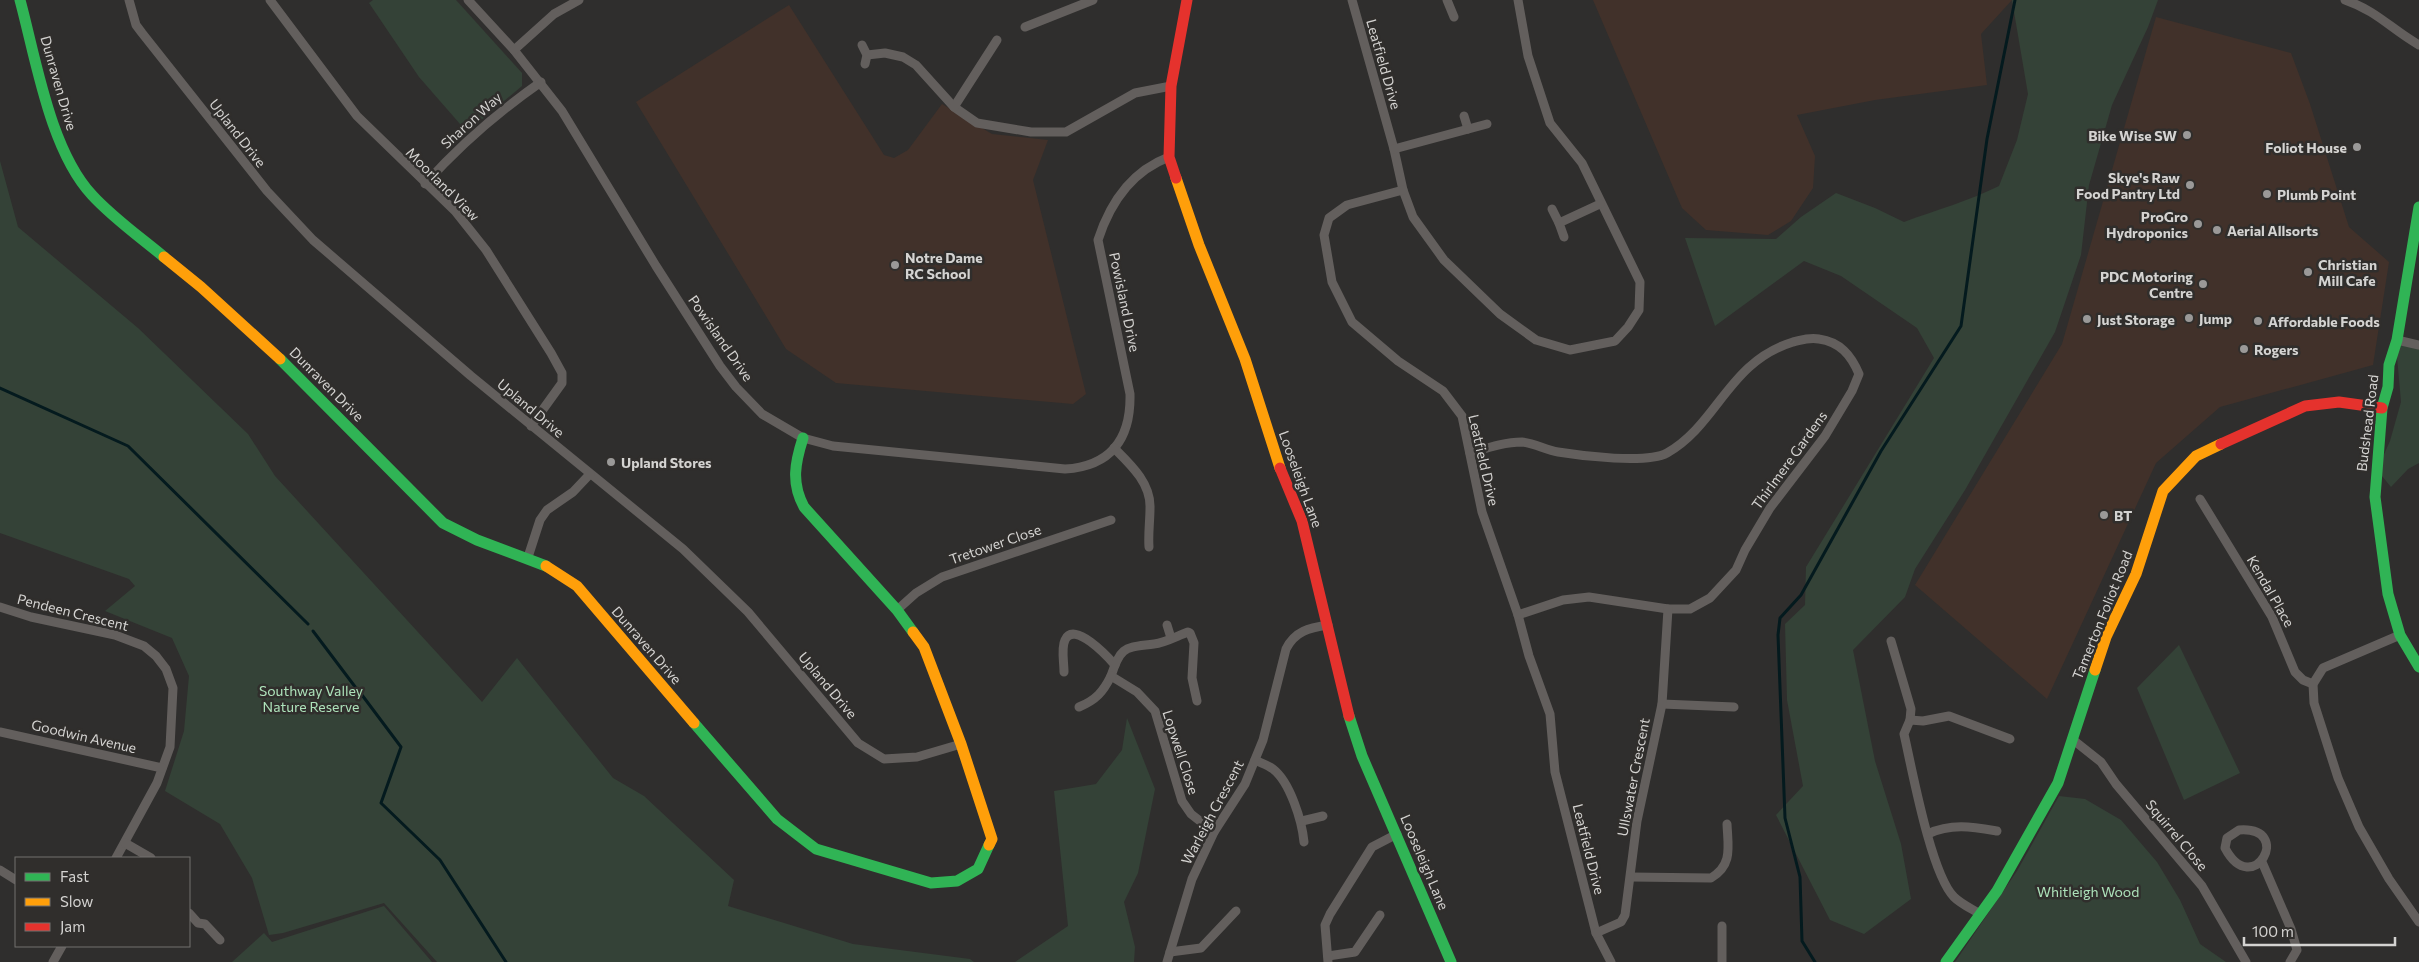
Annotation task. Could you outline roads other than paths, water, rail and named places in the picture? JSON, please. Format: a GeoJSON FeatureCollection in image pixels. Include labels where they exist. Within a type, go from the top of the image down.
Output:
{"type":"FeatureCollection","features":[{"type":"Feature","properties":{"kind":"street","name":"Dunraven Drive"},"geometry":{"type":"LineString","coordinates":[[20,0],[55,130],[73,168],[92,194],[117,218],[201,287],[292,370],[443,523],[462,535],[548,565],[577,586],[777,819],[816,849],[931,883],[956,881],[978,869],[992,839],[961,744],[924,647],[897,610],[804,507],[796,493],[793,477],[795,459],[803,438]]}},
{"type":"Feature","properties":{"kind":"street","name":"Upland Drive"},"geometry":{"type":"LineString","coordinates":[[129,0],[136,25],[142,33],[267,192],[313,240],[532,426],[676,543],[748,612],[858,743],[884,759],[917,758],[961,744]]}},
{"type":"Feature","properties":{"kind":"street","name":"Moorland View"},"geometry":{"type":"LineString","coordinates":[[270,0],[357,116],[455,211],[486,250],[551,353],[562,373],[562,383],[532,426]]}},
{"type":"Feature","properties":{"kind":"street","name":"Powisland Drive"},"geometry":{"type":"LineString","coordinates":[[468,0],[514,50],[562,111],[656,266],[720,366],[762,414],[803,438],[833,446],[1065,469],[1091,465],[1102,460],[1114,448],[1128,426],[1130,394],[1098,240],[1105,218],[1134,177],[1154,163],[1169,157]]}},
{"type":"Feature","properties":{"kind":"street"},"geometry":{"type":"LineString","coordinates":[[514,50],[554,14],[580,0]]}},
{"type":"Feature","properties":{"kind":"street"},"geometry":{"type":"LineString","coordinates":[[1025,28],[1093,0]]}},
{"type":"Feature","properties":{"kind":"street","name":"Looseleigh Lane"},"geometry":{"type":"LineString","coordinates":[[1187,0],[1171,86],[1169,157],[1196,237],[1245,359],[1274,453],[1302,521],[1348,714],[1362,756],[1451,962]]}},
{"type":"Feature","properties":{"kind":"street","name":"Leatfield Drive"},"geometry":{"type":"LineString","coordinates":[[1352,0],[1394,149],[1403,190],[1348,205],[1329,218],[1324,236],[1332,282],[1352,322],[1398,361],[1443,391],[1462,416],[1482,512],[1518,614],[1529,656],[1550,714],[1555,772],[1596,933],[1611,962]]}},
{"type":"Feature","properties":{"kind":"street"},"geometry":{"type":"LineString","coordinates":[[1447,0],[1454,17]]}},
{"type":"Feature","properties":{"kind":"street"},"geometry":{"type":"LineString","coordinates":[[1403,190],[1413,217],[1451,266],[1500,314],[1536,340],[1570,350],[1615,341],[1628,327],[1639,310],[1640,282],[1600,204],[1582,163],[1550,123],[1528,56],[1518,0]]}},
{"type":"Feature","properties":{"kind":"street"},"geometry":{"type":"LineString","coordinates":[[2345,0],[2372,11],[2400,35],[2419,44]]}},
{"type":"Feature","properties":{"kind":"street"},"geometry":{"type":"LineString","coordinates":[[954,107],[997,40]]}},
{"type":"Feature","properties":{"kind":"street"},"geometry":{"type":"LineString","coordinates":[[862,45],[866,60],[886,53],[903,57],[916,65],[954,107],[977,123],[1031,132],[1066,132],[1135,93],[1171,86]]}},
{"type":"Feature","properties":{"kind":"street","name":"Sharon Way"},"geometry":{"type":"LineString","coordinates":[[425,184],[470,137],[504,108],[541,82]]}},
{"type":"Feature","properties":{"kind":"street"},"geometry":{"type":"LineString","coordinates":[[1464,116],[1468,130]]}},
{"type":"Feature","properties":{"kind":"street"},"geometry":{"type":"LineString","coordinates":[[1394,149],[1487,124]]}},
{"type":"Feature","properties":{"kind":"street"},"geometry":{"type":"LineString","coordinates":[[1559,223],[1600,204]]}},
{"type":"Feature","properties":{"kind":"street","name":"Budshead Road"},"geometry":{"type":"LineString","coordinates":[[2419,207],[2397,340],[2389,365],[2388,387],[2382,408],[2375,497],[2388,594],[2400,635],[2419,667]]}},
{"type":"Feature","properties":{"kind":"street"},"geometry":{"type":"LineString","coordinates":[[1552,209],[1564,236]]}},
{"type":"Feature","properties":{"kind":"street","name":"Thirlmere Gardens"},"geometry":{"type":"LineString","coordinates":[[1470,453],[1503,443],[1524,442],[1557,452],[1598,457],[1647,458],[1666,453],[1689,435],[1734,382],[1763,354],[1811,337],[1832,341],[1842,348],[1853,360],[1859,374],[1852,392],[1825,436],[1770,508],[1744,550],[1736,570],[1710,598],[1690,610],[1668,609],[1589,598],[1563,600],[1518,614]]}},
{"type":"Feature","properties":{"kind":"street"},"geometry":{"type":"LineString","coordinates":[[2397,340],[2419,345]]}},
{"type":"Feature","properties":{"kind":"street","name":"Tamerton Foliot Road"},"geometry":{"type":"LineString","coordinates":[[1946,962],[1997,891],[2058,783],[2106,637],[2136,574],[2163,491],[2196,456],[2258,425],[2305,406],[2339,402],[2382,408]]}},
{"type":"Feature","properties":{"kind":"street"},"geometry":{"type":"LineString","coordinates":[[1114,448],[1134,468],[1145,484],[1151,506],[1148,530],[1149,548]]}},
{"type":"Feature","properties":{"kind":"street"},"geometry":{"type":"LineString","coordinates":[[528,557],[540,520],[547,510],[573,492],[590,474]]}},
{"type":"Feature","properties":{"kind":"street","name":"Kendal Place"},"geometry":{"type":"LineString","coordinates":[[2200,499],[2272,617],[2295,672],[2303,680],[2313,684]]}},
{"type":"Feature","properties":{"kind":"street"},"geometry":{"type":"LineString","coordinates":[[2206,508],[2214,502]]}},
{"type":"Feature","properties":{"kind":"street","name":"Tretower Close"},"geometry":{"type":"LineString","coordinates":[[897,610],[916,593],[942,577],[1111,520]]}},
{"type":"Feature","properties":{"kind":"street","name":"Pendeen Crescent"},"geometry":{"type":"LineString","coordinates":[[0,607],[31,617],[115,635],[144,646],[156,656],[166,669],[173,688],[170,747],[157,783],[117,857]]}},
{"type":"Feature","properties":{"kind":"street","name":"Ullswater Crescent"},"geometry":{"type":"LineString","coordinates":[[1596,933],[1621,922],[1625,915],[1638,815],[1662,704],[1668,609]]}},
{"type":"Feature","properties":{"kind":"street"},"geometry":{"type":"LineString","coordinates":[[1166,625],[1171,638]]}},
{"type":"Feature","properties":{"kind":"street","name":"Warleigh Crescent"},"geometry":{"type":"LineString","coordinates":[[1167,962],[1192,879],[1214,832],[1245,784],[1255,760],[1270,712],[1281,661],[1291,640],[1307,628],[1328,625]]}},
{"type":"Feature","properties":{"kind":"street"},"geometry":{"type":"LineString","coordinates":[[1079,707],[1103,692],[1120,655],[1131,646],[1154,644],[1188,632],[1193,635],[1192,678],[1197,701]]}},
{"type":"Feature","properties":{"kind":"street"},"geometry":{"type":"LineString","coordinates":[[1064,672],[1064,643],[1066,637],[1070,634],[1077,634],[1091,642],[1115,665]]}},
{"type":"Feature","properties":{"kind":"street"},"geometry":{"type":"LineString","coordinates":[[2400,635],[2323,668],[2313,684],[2314,703],[2338,778],[2359,827],[2389,879],[2419,922]]}},
{"type":"Feature","properties":{"kind":"street"},"geometry":{"type":"LineString","coordinates":[[1891,641],[1911,709],[1910,720],[1904,734],[1928,834],[1945,882],[1954,897],[1980,914]]}},
{"type":"Feature","properties":{"kind":"street","name":"Lopwell Close"},"geometry":{"type":"LineString","coordinates":[[1111,676],[1138,692],[1155,711],[1182,801],[1191,814],[1214,832]]}},
{"type":"Feature","properties":{"kind":"street"},"geometry":{"type":"LineString","coordinates":[[1662,704],[1734,707]]}},
{"type":"Feature","properties":{"kind":"street"},"geometry":{"type":"LineString","coordinates":[[1910,720],[1923,721],[1949,716],[2010,739]]}},
{"type":"Feature","properties":{"kind":"street","name":"Goodwin Avenue"},"geometry":{"type":"LineString","coordinates":[[0,732],[162,768]]}},
{"type":"Feature","properties":{"kind":"street","name":"Squirrel Close"},"geometry":{"type":"LineString","coordinates":[[2072,739],[2099,759],[2139,812],[2202,886],[2246,962]]}},
{"type":"Feature","properties":{"kind":"street"},"geometry":{"type":"LineString","coordinates":[[1255,760],[1272,768],[1280,775],[1302,821],[1304,842]]}},
{"type":"Feature","properties":{"kind":"street"},"geometry":{"type":"LineString","coordinates":[[1302,821],[1323,816]]}},
{"type":"Feature","properties":{"kind":"street"},"geometry":{"type":"LineString","coordinates":[[1631,877],[1711,878],[1721,872],[1728,858],[1727,824]]}},
{"type":"Feature","properties":{"kind":"street"},"geometry":{"type":"LineString","coordinates":[[1928,834],[1940,828],[1969,826],[1998,831]]}},
{"type":"Feature","properties":{"kind":"street","name":"Squirrel Close"},"geometry":{"type":"LineString","coordinates":[[2239,830],[2254,830],[2262,835],[2267,848],[2262,862],[2250,866],[2238,864],[2225,848],[2227,838],[2239,830]]}},
{"type":"Feature","properties":{"kind":"street"},"geometry":{"type":"LineString","coordinates":[[1380,915],[1355,952],[1328,959],[1325,926],[1330,914],[1372,847],[1397,834]]}},
{"type":"Feature","properties":{"kind":"street"},"geometry":{"type":"LineString","coordinates":[[125,843],[149,857]]}},
{"type":"Feature","properties":{"kind":"street","name":"Squirrel Close"},"geometry":{"type":"LineString","coordinates":[[2262,862],[2291,929],[2297,950],[2290,962]]}},
{"type":"Feature","properties":{"kind":"street"},"geometry":{"type":"LineString","coordinates":[[0,870],[15,879]]}},
{"type":"Feature","properties":{"kind":"street"},"geometry":{"type":"LineString","coordinates":[[1170,952],[1201,948],[1236,911]]}},
{"type":"Feature","properties":{"kind":"street"},"geometry":{"type":"LineString","coordinates":[[190,914],[198,923],[205,924],[220,940]]}},
{"type":"Feature","properties":{"kind":"street"},"geometry":{"type":"LineString","coordinates":[[1722,926],[1722,962]]}},
{"type":"Feature","properties":{"kind":"street"},"geometry":{"type":"LineString","coordinates":[[53,962],[61,947]]}},
{"type":"Feature","properties":{"kind":"waterway"},"geometry":{"type":"LineString","coordinates":[[1815,962],[1802,941],[1800,877],[1785,818],[1778,635],[1780,618],[1801,595],[1881,451],[1961,326],[1987,139],[2015,0]]}},
{"type":"Feature","properties":{"kind":"waterway"},"geometry":{"type":"LineString","coordinates":[[0,388],[128,446],[308,624]]}},
{"type":"Feature","properties":{"kind":"waterway"},"geometry":{"type":"LineString","coordinates":[[313,631],[356,688]]}},
{"type":"Feature","properties":{"kind":"waterway"},"geometry":{"type":"LineString","coordinates":[[359,691],[401,747],[381,803],[440,860],[506,962]]}},
{"type":"Feature","properties":{"kind":"place","name":"Bike Wise SW"},"geometry":{"type":"Point","coordinates":[2187,135]}},
{"type":"Feature","properties":{"kind":"place","name":"Foliot House"},"geometry":{"type":"Point","coordinates":[2357,147]}},
{"type":"Feature","properties":{"kind":"place","name":"Skye's Raw Food Pantry Ltd"},"geometry":{"type":"Point","coordinates":[2190,185]}},
{"type":"Feature","properties":{"kind":"place","name":"Plumb Point"},"geometry":{"type":"Point","coordinates":[2267,194]}},
{"type":"Feature","properties":{"kind":"place","name":"ProGro Hydroponics"},"geometry":{"type":"Point","coordinates":[2198,224]}},
{"type":"Feature","properties":{"kind":"place","name":"Aerial Allsorts"},"geometry":{"type":"Point","coordinates":[2217,230]}},
{"type":"Feature","properties":{"kind":"place","name":"Notre Dame RC School"},"geometry":{"type":"Point","coordinates":[895,265]}},
{"type":"Feature","properties":{"kind":"place","name":"Christian Mill Cafe"},"geometry":{"type":"Point","coordinates":[2308,272]}},
{"type":"Feature","properties":{"kind":"place","name":"PDC Motoring Centre"},"geometry":{"type":"Point","coordinates":[2203,284]}},
{"type":"Feature","properties":{"kind":"place","name":"Jump"},"geometry":{"type":"Point","coordinates":[2189,318]}},
{"type":"Feature","properties":{"kind":"place","name":"Just Storage"},"geometry":{"type":"Point","coordinates":[2087,319]}},
{"type":"Feature","properties":{"kind":"place","name":"Affordable Foods"},"geometry":{"type":"Point","coordinates":[2258,321]}},
{"type":"Feature","properties":{"kind":"place","name":"Rogers"},"geometry":{"type":"Point","coordinates":[2244,349]}},
{"type":"Feature","properties":{"kind":"place","name":"Upland Stores"},"geometry":{"type":"Point","coordinates":[611,462]}},
{"type":"Feature","properties":{"kind":"place","name":"BT"},"geometry":{"type":"Point","coordinates":[2104,515]}},
{"type":"Feature","properties":{"kind":"park label","name":"Southway Valley Nature Reserve"},"geometry":{"type":"Point","coordinates":[311,698]}},
{"type":"Feature","properties":{"kind":"park label","name":"Whitleigh Wood"},"geometry":{"type":"Point","coordinates":[2088,891]}}]}
